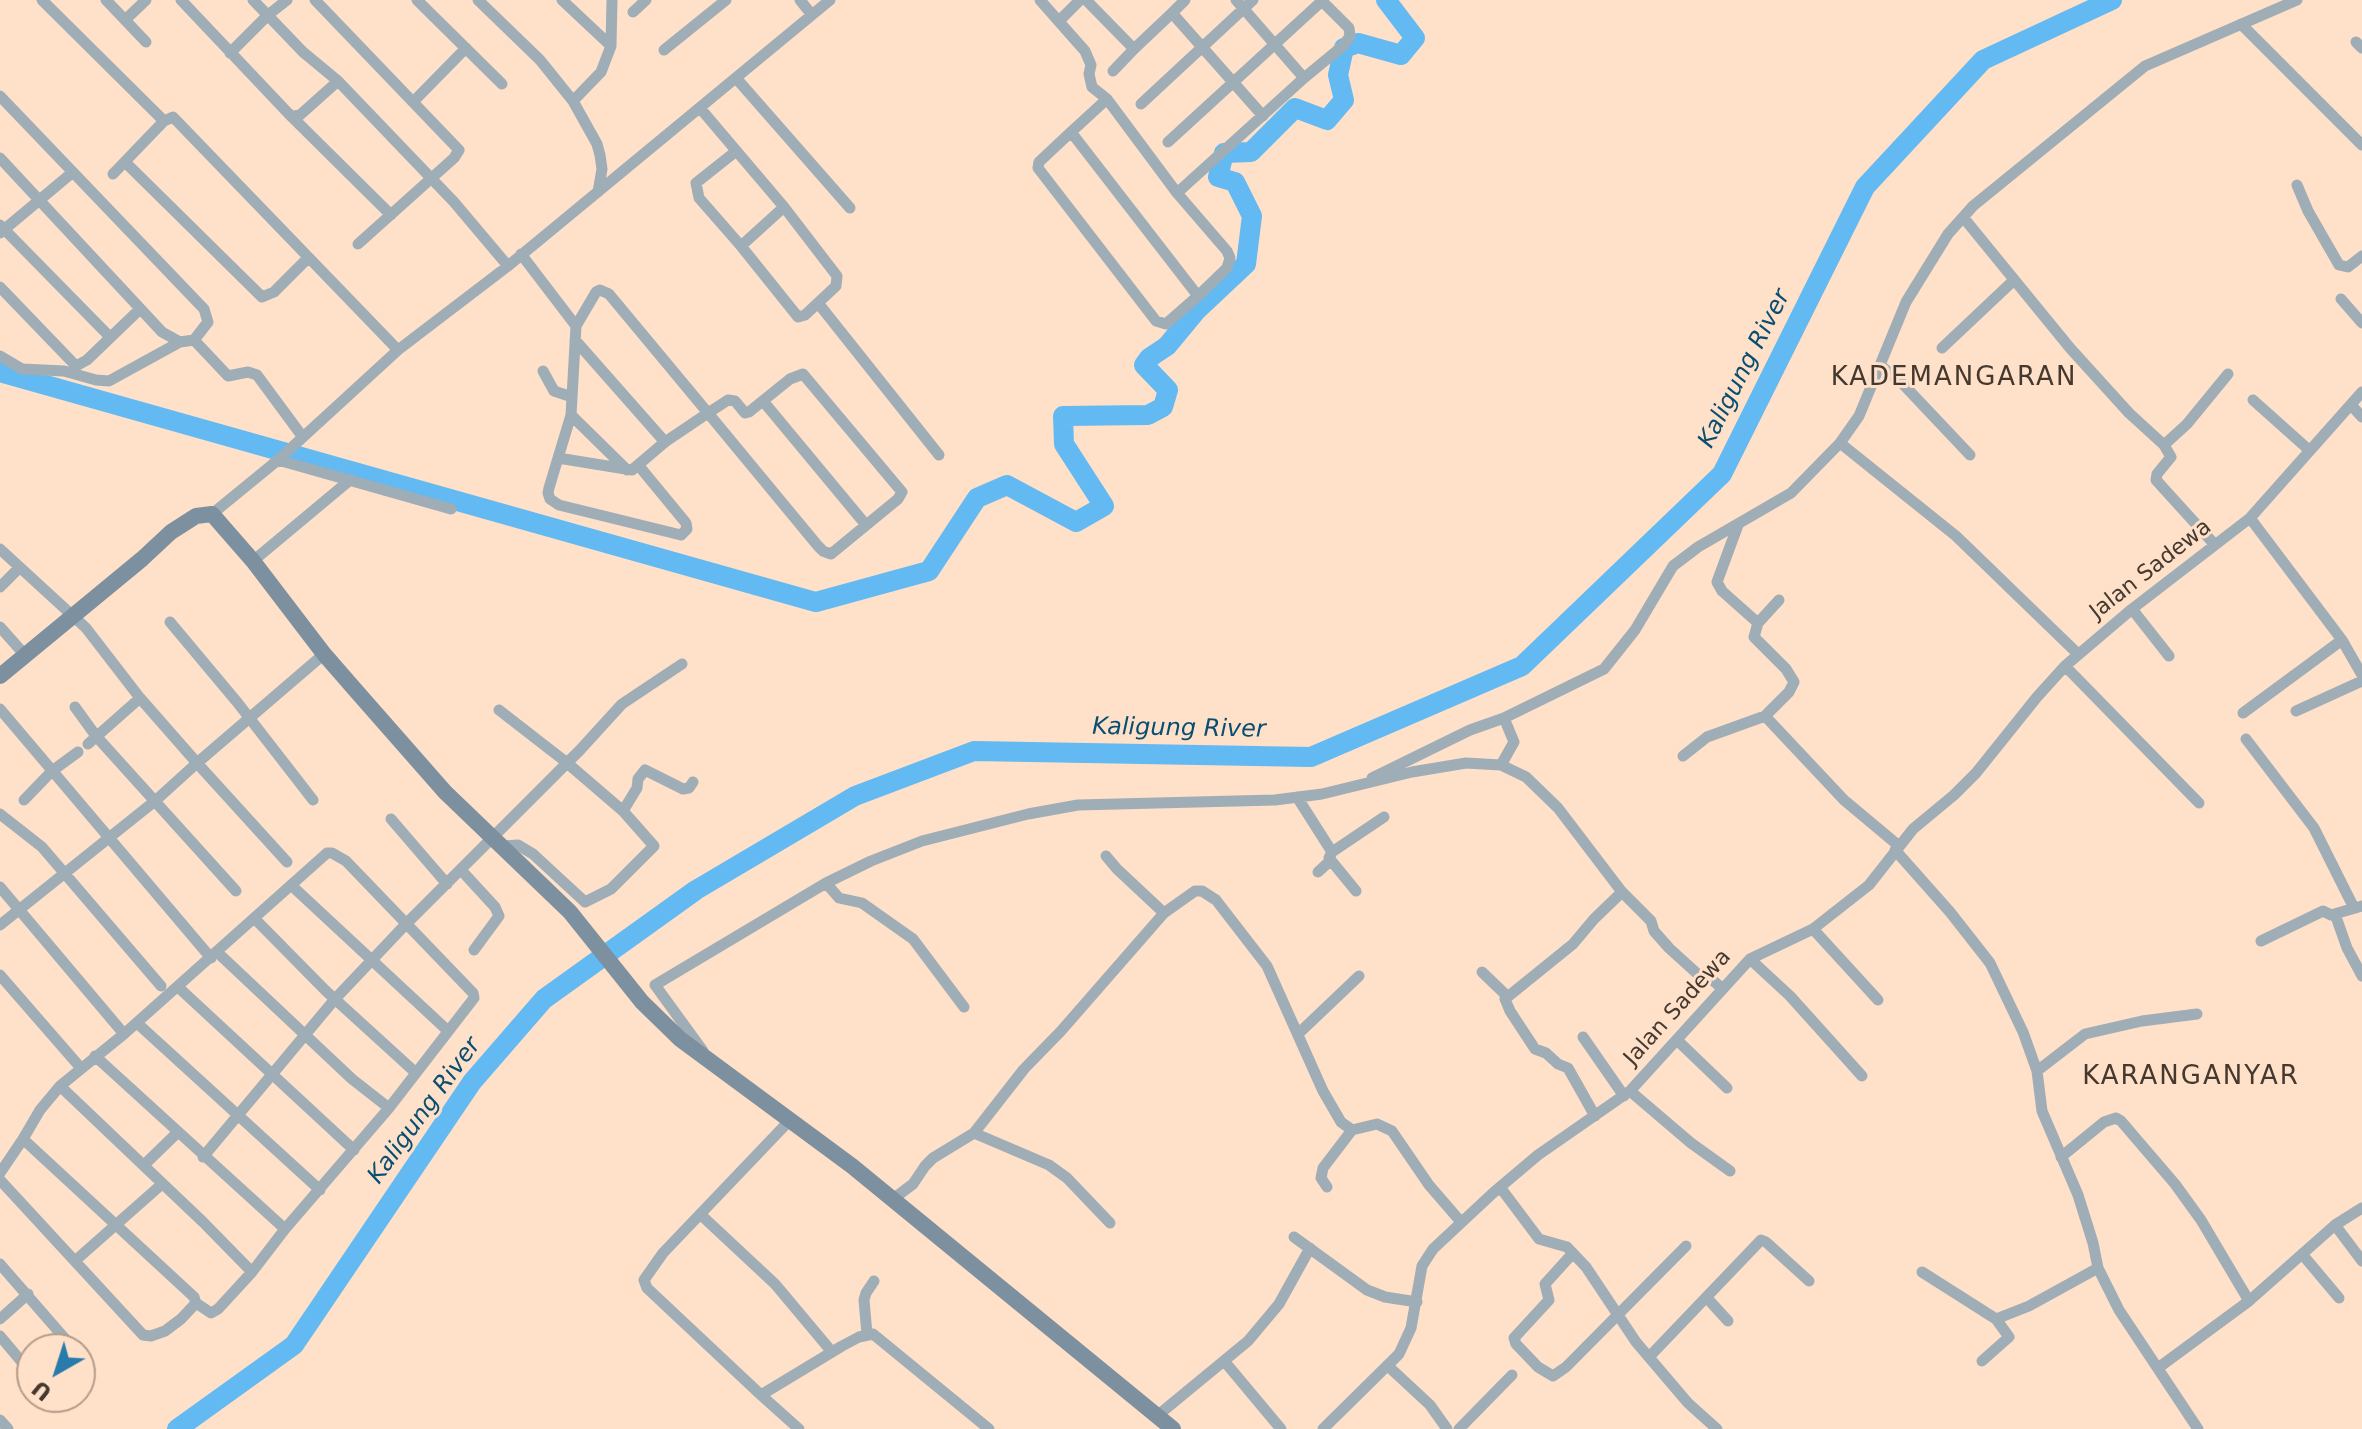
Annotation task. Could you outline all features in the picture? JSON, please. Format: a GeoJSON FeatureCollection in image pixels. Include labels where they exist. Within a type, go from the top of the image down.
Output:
{"type":"FeatureCollection","features":[{"type":"Feature","properties":{"kind":"main road"},"geometry":{"type":"LineString","coordinates":[[0,676],[125,574],[171,532],[196,516],[212,514],[253,561],[324,654],[445,792],[576,919],[633,992],[680,1039],[791,1119],[893,1199],[1173,1429]]}},
{"type":"Feature","properties":{"kind":"street"},"geometry":{"type":"LineString","coordinates":[[42,0],[164,121]]}},
{"type":"Feature","properties":{"kind":"street"},"geometry":{"type":"LineString","coordinates":[[106,0],[146,42]]}},
{"type":"Feature","properties":{"kind":"street"},"geometry":{"type":"LineString","coordinates":[[125,20],[146,0]]}},
{"type":"Feature","properties":{"kind":"street"},"geometry":{"type":"LineString","coordinates":[[181,0],[391,215]]}},
{"type":"Feature","properties":{"kind":"street"},"geometry":{"type":"LineString","coordinates":[[253,0],[303,52],[338,81],[454,202],[508,266]]}},
{"type":"Feature","properties":{"kind":"street"},"geometry":{"type":"LineString","coordinates":[[230,53],[287,0]]}},
{"type":"Feature","properties":{"kind":"street"},"geometry":{"type":"LineString","coordinates":[[315,0],[459,150],[457,156],[358,244]]}},
{"type":"Feature","properties":{"kind":"street"},"geometry":{"type":"LineString","coordinates":[[417,0],[502,84]]}},
{"type":"Feature","properties":{"kind":"street"},"geometry":{"type":"LineString","coordinates":[[478,0],[540,60],[573,101],[597,144],[602,169],[598,192]]}},
{"type":"Feature","properties":{"kind":"street"},"geometry":{"type":"LineString","coordinates":[[562,0],[611,46]]}},
{"type":"Feature","properties":{"kind":"street"},"geometry":{"type":"LineString","coordinates":[[573,101],[601,72],[611,46],[612,0]]}},
{"type":"Feature","properties":{"kind":"street"},"geometry":{"type":"LineString","coordinates":[[633,12],[646,0]]}},
{"type":"Feature","properties":{"kind":"street"},"geometry":{"type":"LineString","coordinates":[[664,50],[726,0]]}},
{"type":"Feature","properties":{"kind":"street"},"geometry":{"type":"LineString","coordinates":[[800,0],[812,15]]}},
{"type":"Feature","properties":{"kind":"street"},"geometry":{"type":"LineString","coordinates":[[212,514],[280,458],[398,350],[508,266],[830,0]]}},
{"type":"Feature","properties":{"kind":"street"},"geometry":{"type":"LineString","coordinates":[[1040,0],[1085,51],[1091,65],[1089,81],[1107,99],[1230,258],[1227,268],[1166,324],[1159,324],[1039,173],[1039,162],[1107,99]]}},
{"type":"Feature","properties":{"kind":"street"},"geometry":{"type":"LineString","coordinates":[[1059,21],[1080,0]]}},
{"type":"Feature","properties":{"kind":"street"},"geometry":{"type":"LineString","coordinates":[[1086,0],[1134,49]]}},
{"type":"Feature","properties":{"kind":"street"},"geometry":{"type":"LineString","coordinates":[[1113,71],[1185,0]]}},
{"type":"Feature","properties":{"kind":"street"},"geometry":{"type":"LineString","coordinates":[[1141,104],[1239,4],[1253,0]]}},
{"type":"Feature","properties":{"kind":"street"},"geometry":{"type":"LineString","coordinates":[[1168,142],[1322,0],[1349,28],[1350,36],[1344,45],[1177,193]]}},
{"type":"Feature","properties":{"kind":"street"},"geometry":{"type":"LineString","coordinates":[[1361,785],[1379,773],[1470,730],[1504,718],[1604,669],[1635,630],[1673,566],[1698,547],[1800,486],[1840,443],[1859,416],[1906,302],[1948,234],[1973,206],[2145,66],[2297,0]]}},
{"type":"Feature","properties":{"kind":"street"},"geometry":{"type":"LineString","coordinates":[[1239,4],[1304,78]]}},
{"type":"Feature","properties":{"kind":"street"},"geometry":{"type":"LineString","coordinates":[[1172,13],[1263,116]]}},
{"type":"Feature","properties":{"kind":"street"},"geometry":{"type":"LineString","coordinates":[[2241,24],[2362,145]]}},
{"type":"Feature","properties":{"kind":"street"},"geometry":{"type":"LineString","coordinates":[[414,101],[466,48]]}},
{"type":"Feature","properties":{"kind":"street"},"geometry":{"type":"LineString","coordinates":[[736,78],[850,208]]}},
{"type":"Feature","properties":{"kind":"street"},"geometry":{"type":"LineString","coordinates":[[294,116],[300,115],[338,81]]}},
{"type":"Feature","properties":{"kind":"street"},"geometry":{"type":"LineString","coordinates":[[0,96],[204,309],[208,322],[194,340],[180,342],[109,381],[64,371],[22,369],[0,356]]}},
{"type":"Feature","properties":{"kind":"street"},"geometry":{"type":"LineString","coordinates":[[700,108],[784,207],[837,276],[835,288],[802,316],[795,314],[699,198],[695,189],[696,183],[735,152]]}},
{"type":"Feature","properties":{"kind":"street"},"geometry":{"type":"LineString","coordinates":[[113,174],[164,121],[171,117],[176,120],[398,350]]}},
{"type":"Feature","properties":{"kind":"street"},"geometry":{"type":"LineString","coordinates":[[1071,132],[1198,296]]}},
{"type":"Feature","properties":{"kind":"street"},"geometry":{"type":"LineString","coordinates":[[0,158],[162,332],[180,342]]}},
{"type":"Feature","properties":{"kind":"street"},"geometry":{"type":"LineString","coordinates":[[125,162],[262,297],[274,292],[308,258]]}},
{"type":"Feature","properties":{"kind":"street"},"geometry":{"type":"LineString","coordinates":[[73,172],[2,230],[110,337]]}},
{"type":"Feature","properties":{"kind":"street"},"geometry":{"type":"LineString","coordinates":[[2297,185],[2339,265],[2348,267],[2362,256]]}},
{"type":"Feature","properties":{"kind":"street"},"geometry":{"type":"LineString","coordinates":[[741,246],[784,207]]}},
{"type":"Feature","properties":{"kind":"street"},"geometry":{"type":"LineString","coordinates":[[1963,217],[2013,281],[2129,413],[2164,445],[2171,457],[2157,474],[2156,480],[2215,545]]}},
{"type":"Feature","properties":{"kind":"street"},"geometry":{"type":"LineString","coordinates":[[521,254],[576,326]]}},
{"type":"Feature","properties":{"kind":"street"},"geometry":{"type":"LineString","coordinates":[[1942,348],[2013,281]]}},
{"type":"Feature","properties":{"kind":"street"},"geometry":{"type":"LineString","coordinates":[[0,287],[76,366]]}},
{"type":"Feature","properties":{"kind":"street"},"geometry":{"type":"LineString","coordinates":[[558,458],[627,470],[639,466],[665,442],[708,413],[732,399],[747,413],[790,379],[803,374],[900,487],[901,495],[831,554],[823,551],[708,413],[605,290],[596,292],[576,326],[571,415],[558,458],[548,493],[554,502],[681,535],[687,529],[686,523],[639,466]]}},
{"type":"Feature","properties":{"kind":"street"},"geometry":{"type":"LineString","coordinates":[[2341,299],[2362,323]]}},
{"type":"Feature","properties":{"kind":"street"},"geometry":{"type":"LineString","coordinates":[[818,303],[939,455]]}},
{"type":"Feature","properties":{"kind":"street"},"geometry":{"type":"LineString","coordinates":[[64,371],[87,360],[140,309]]}},
{"type":"Feature","properties":{"kind":"street"},"geometry":{"type":"LineString","coordinates":[[194,340],[228,376],[248,372],[257,375],[299,438]]}},
{"type":"Feature","properties":{"kind":"street"},"geometry":{"type":"LineString","coordinates":[[575,340],[665,442]]}},
{"type":"Feature","properties":{"kind":"street"},"geometry":{"type":"LineString","coordinates":[[1880,365],[1901,382],[1970,455]]}},
{"type":"Feature","properties":{"kind":"street"},"geometry":{"type":"LineString","coordinates":[[543,371],[554,391],[572,397]]}},
{"type":"Feature","properties":{"kind":"street"},"geometry":{"type":"LineString","coordinates":[[2164,445],[2187,424],[2228,374]]}},
{"type":"Feature","properties":{"kind":"street","name":"Jalan Sadewa"},"geometry":{"type":"LineString","coordinates":[[1323,1429],[1388,1366],[1404,1343],[1408,1300],[1422,1266],[1457,1216],[1500,1187],[1592,1110],[1623,1091],[1678,1041],[1719,986],[1750,959],[1813,929],[1869,885],[1893,843],[1954,795],[1976,773],[2065,666],[2073,648],[2132,609],[2250,518],[2362,392]]}},
{"type":"Feature","properties":{"kind":"street"},"geometry":{"type":"LineString","coordinates":[[2253,400],[2309,450]]}},
{"type":"Feature","properties":{"kind":"street"},"geometry":{"type":"LineString","coordinates":[[763,401],[866,525]]}},
{"type":"Feature","properties":{"kind":"street"},"geometry":{"type":"LineString","coordinates":[[2351,405],[2362,417]]}},
{"type":"Feature","properties":{"kind":"street"},"geometry":{"type":"LineString","coordinates":[[571,415],[627,470]]}},
{"type":"Feature","properties":{"kind":"street"},"geometry":{"type":"LineString","coordinates":[[1840,443],[1956,536],[2073,648]]}},
{"type":"Feature","properties":{"kind":"street"},"geometry":{"type":"LineString","coordinates":[[280,458],[451,509]]}},
{"type":"Feature","properties":{"kind":"street"},"geometry":{"type":"LineString","coordinates":[[253,561],[350,480]]}},
{"type":"Feature","properties":{"kind":"street"},"geometry":{"type":"LineString","coordinates":[[2250,518],[2342,640],[2362,675]]}},
{"type":"Feature","properties":{"kind":"street"},"geometry":{"type":"LineString","coordinates":[[1739,524],[1717,582],[1722,591],[1758,623]]}},
{"type":"Feature","properties":{"kind":"street"},"geometry":{"type":"LineString","coordinates":[[0,549],[86,628],[140,698],[287,862]]}},
{"type":"Feature","properties":{"kind":"street"},"geometry":{"type":"LineString","coordinates":[[0,587],[19,568]]}},
{"type":"Feature","properties":{"kind":"street"},"geometry":{"type":"LineString","coordinates":[[1683,756],[1707,737],[1765,716],[1789,692],[1794,682],[1786,669],[1754,637],[1758,623],[1779,600]]}},
{"type":"Feature","properties":{"kind":"street"},"geometry":{"type":"LineString","coordinates":[[2132,609],[2169,656]]}},
{"type":"Feature","properties":{"kind":"street"},"geometry":{"type":"LineString","coordinates":[[170,622],[313,800]]}},
{"type":"Feature","properties":{"kind":"street"},"geometry":{"type":"LineString","coordinates":[[0,627],[24,654]]}},
{"type":"Feature","properties":{"kind":"street"},"geometry":{"type":"LineString","coordinates":[[2243,713],[2342,640]]}},
{"type":"Feature","properties":{"kind":"street"},"geometry":{"type":"LineString","coordinates":[[0,925],[155,801],[324,654]]}},
{"type":"Feature","properties":{"kind":"street"},"geometry":{"type":"LineString","coordinates":[[203,1157],[335,999],[406,924],[461,870],[498,841],[566,762],[622,704],[682,664]]}},
{"type":"Feature","properties":{"kind":"street"},"geometry":{"type":"LineString","coordinates":[[2065,666],[2199,803]]}},
{"type":"Feature","properties":{"kind":"street"},"geometry":{"type":"LineString","coordinates":[[2296,711],[2362,681]]}},
{"type":"Feature","properties":{"kind":"street"},"geometry":{"type":"LineString","coordinates":[[24,800],[52,771],[140,698]]}},
{"type":"Feature","properties":{"kind":"street"},"geometry":{"type":"LineString","coordinates":[[75,707],[88,744],[155,801],[236,891]]}},
{"type":"Feature","properties":{"kind":"street"},"geometry":{"type":"LineString","coordinates":[[0,709],[108,837],[214,955],[352,1079],[389,1108]]}},
{"type":"Feature","properties":{"kind":"street"},"geometry":{"type":"LineString","coordinates":[[498,841],[527,849],[585,902],[611,889],[654,846],[623,811],[499,710]]}},
{"type":"Feature","properties":{"kind":"street"},"geometry":{"type":"LineString","coordinates":[[1765,716],[1844,800],[1893,843],[1990,963],[2023,1032],[2037,1071],[2040,1103],[2078,1195],[2098,1268],[2119,1310],[2198,1429]]}},
{"type":"Feature","properties":{"kind":"street"},"geometry":{"type":"LineString","coordinates":[[1501,765],[1514,742],[1504,718]]}},
{"type":"Feature","properties":{"kind":"street"},"geometry":{"type":"LineString","coordinates":[[2246,739],[2282,790],[2309,821],[2358,907],[2330,915],[2323,911],[2261,941]]}},
{"type":"Feature","properties":{"kind":"street"},"geometry":{"type":"LineString","coordinates":[[709,1059],[655,985],[826,883],[922,841],[1028,814],[1090,804],[1297,797],[1466,763],[1501,765],[1526,777],[1558,808],[1622,892],[1651,921],[1654,931],[1669,948],[1702,978],[1710,978],[1719,986]]}},
{"type":"Feature","properties":{"kind":"street"},"geometry":{"type":"LineString","coordinates":[[623,811],[645,770],[683,789],[689,788],[693,782]]}},
{"type":"Feature","properties":{"kind":"street"},"geometry":{"type":"LineString","coordinates":[[1297,797],[1331,856],[1356,891]]}},
{"type":"Feature","properties":{"kind":"street"},"geometry":{"type":"LineString","coordinates":[[0,814],[36,840],[161,986]]}},
{"type":"Feature","properties":{"kind":"street"},"geometry":{"type":"LineString","coordinates":[[1318,872],[1331,856],[1384,817]]}},
{"type":"Feature","properties":{"kind":"street"},"geometry":{"type":"LineString","coordinates":[[391,819],[447,884]]}},
{"type":"Feature","properties":{"kind":"street"},"geometry":{"type":"LineString","coordinates":[[0,1173],[40,1110],[60,1086],[178,987],[323,855],[332,853],[346,861],[473,993],[472,1003],[447,1030],[389,1108],[252,1272],[211,1313],[196,1303],[194,1297],[116,1223],[23,1139]]}},
{"type":"Feature","properties":{"kind":"street"},"geometry":{"type":"LineString","coordinates":[[1106,856],[1164,913]]}},
{"type":"Feature","properties":{"kind":"street"},"geometry":{"type":"LineString","coordinates":[[461,870],[495,907],[499,916],[474,950]]}},
{"type":"Feature","properties":{"kind":"street"},"geometry":{"type":"LineString","coordinates":[[826,883],[839,898],[866,905],[913,939],[964,1007]]}},
{"type":"Feature","properties":{"kind":"street"},"geometry":{"type":"LineString","coordinates":[[291,885],[447,1030]]}},
{"type":"Feature","properties":{"kind":"street"},"geometry":{"type":"LineString","coordinates":[[0,887],[124,1034]]}},
{"type":"Feature","properties":{"kind":"street"},"geometry":{"type":"LineString","coordinates":[[893,1199],[913,1184],[933,1158],[974,1133],[1024,1069],[1164,913],[1195,891],[1216,900],[1267,966],[1323,1091],[1341,1122],[1352,1130]]}},
{"type":"Feature","properties":{"kind":"street"},"geometry":{"type":"LineString","coordinates":[[1592,1110],[1568,1068],[1533,1047],[1505,999],[1561,955],[1622,892]]}},
{"type":"Feature","properties":{"kind":"street"},"geometry":{"type":"LineString","coordinates":[[2335,914],[2347,948],[2362,976]]}},
{"type":"Feature","properties":{"kind":"street"},"geometry":{"type":"LineString","coordinates":[[254,918],[335,999],[416,1073]]}},
{"type":"Feature","properties":{"kind":"street"},"geometry":{"type":"LineString","coordinates":[[1813,929],[1878,1000]]}},
{"type":"Feature","properties":{"kind":"street"},"geometry":{"type":"LineString","coordinates":[[1750,959],[1790,996],[1862,1076]]}},
{"type":"Feature","properties":{"kind":"street"},"geometry":{"type":"LineString","coordinates":[[1482,972],[1507,996]]}},
{"type":"Feature","properties":{"kind":"street"},"geometry":{"type":"LineString","coordinates":[[0,975],[80,1067]]}},
{"type":"Feature","properties":{"kind":"street"},"geometry":{"type":"LineString","coordinates":[[1298,1034],[1359,976]]}},
{"type":"Feature","properties":{"kind":"street"},"geometry":{"type":"LineString","coordinates":[[178,987],[354,1150]]}},
{"type":"Feature","properties":{"kind":"street"},"geometry":{"type":"LineString","coordinates":[[2037,1071],[2085,1034],[2142,1021],[2197,1014]]}},
{"type":"Feature","properties":{"kind":"street"},"geometry":{"type":"LineString","coordinates":[[137,1023],[320,1190]]}},
{"type":"Feature","properties":{"kind":"street"},"geometry":{"type":"LineString","coordinates":[[1583,1037],[1623,1091],[1730,1171]]}},
{"type":"Feature","properties":{"kind":"street"},"geometry":{"type":"LineString","coordinates":[[1678,1041],[1727,1088]]}},
{"type":"Feature","properties":{"kind":"street"},"geometry":{"type":"LineString","coordinates":[[95,1056],[285,1229]]}},
{"type":"Feature","properties":{"kind":"street"},"geometry":{"type":"LineString","coordinates":[[60,1086],[252,1272]]}},
{"type":"Feature","properties":{"kind":"street"},"geometry":{"type":"LineString","coordinates":[[2061,1157],[2104,1122],[2116,1118],[2121,1121],[2175,1184],[2201,1220],[2249,1301]]}},
{"type":"Feature","properties":{"kind":"street"},"geometry":{"type":"LineString","coordinates":[[791,1119],[651,1267],[644,1284],[799,1429]]}},
{"type":"Feature","properties":{"kind":"street"},"geometry":{"type":"LineString","coordinates":[[1327,1187],[1321,1178],[1323,1168],[1352,1130],[1377,1124],[1392,1131],[1429,1185],[1457,1216]]}},
{"type":"Feature","properties":{"kind":"street"},"geometry":{"type":"LineString","coordinates":[[144,1165],[177,1133]]}},
{"type":"Feature","properties":{"kind":"street"},"geometry":{"type":"LineString","coordinates":[[974,1133],[1049,1165],[1067,1178],[1110,1223]]}},
{"type":"Feature","properties":{"kind":"street"},"geometry":{"type":"LineString","coordinates":[[0,1180],[143,1335],[165,1331],[196,1303]]}},
{"type":"Feature","properties":{"kind":"street"},"geometry":{"type":"LineString","coordinates":[[76,1260],[162,1184]]}},
{"type":"Feature","properties":{"kind":"street"},"geometry":{"type":"LineString","coordinates":[[1500,1187],[1539,1239],[1562,1244],[1586,1267],[1649,1357],[1688,1403],[1717,1429]]}},
{"type":"Feature","properties":{"kind":"street"},"geometry":{"type":"LineString","coordinates":[[2158,1368],[2249,1301],[2335,1225],[2362,1208]]}},
{"type":"Feature","properties":{"kind":"street"},"geometry":{"type":"LineString","coordinates":[[700,1214],[775,1284],[832,1352]]}},
{"type":"Feature","properties":{"kind":"street"},"geometry":{"type":"LineString","coordinates":[[2335,1225],[2362,1261]]}},
{"type":"Feature","properties":{"kind":"street"},"geometry":{"type":"LineString","coordinates":[[1294,1237],[1367,1290],[1408,1300]]}},
{"type":"Feature","properties":{"kind":"street"},"geometry":{"type":"LineString","coordinates":[[1649,1357],[1761,1240],[1809,1281]]}},
{"type":"Feature","properties":{"kind":"street"},"geometry":{"type":"LineString","coordinates":[[1573,1253],[1546,1282],[1550,1298],[1514,1338],[1538,1367],[1553,1376],[1566,1367],[1686,1246]]}},
{"type":"Feature","properties":{"kind":"street"},"geometry":{"type":"LineString","coordinates":[[1157,1416],[1248,1341],[1279,1304],[1310,1248]]}},
{"type":"Feature","properties":{"kind":"street"},"geometry":{"type":"LineString","coordinates":[[2302,1254],[2339,1298]]}},
{"type":"Feature","properties":{"kind":"street"},"geometry":{"type":"LineString","coordinates":[[0,1264],[61,1333]]}},
{"type":"Feature","properties":{"kind":"street"},"geometry":{"type":"LineString","coordinates":[[1996,1319],[2029,1306],[2098,1268]]}},
{"type":"Feature","properties":{"kind":"street"},"geometry":{"type":"LineString","coordinates":[[1922,1272],[1996,1319],[2009,1337],[1982,1361]]}},
{"type":"Feature","properties":{"kind":"street"},"geometry":{"type":"LineString","coordinates":[[867,1334],[864,1300],[874,1281]]}},
{"type":"Feature","properties":{"kind":"street"},"geometry":{"type":"LineString","coordinates":[[0,1319],[28,1294]]}},
{"type":"Feature","properties":{"kind":"street"},"geometry":{"type":"LineString","coordinates":[[1707,1298],[1728,1321]]}},
{"type":"Feature","properties":{"kind":"street"},"geometry":{"type":"LineString","coordinates":[[761,1395],[832,1352],[867,1334],[877,1335],[989,1429]]}},
{"type":"Feature","properties":{"kind":"street"},"geometry":{"type":"LineString","coordinates":[[0,1336],[16,1355]]}},
{"type":"Feature","properties":{"kind":"street"},"geometry":{"type":"LineString","coordinates":[[1225,1362],[1281,1429]]}},
{"type":"Feature","properties":{"kind":"street"},"geometry":{"type":"LineString","coordinates":[[1388,1366],[1430,1405],[1447,1429]]}},
{"type":"Feature","properties":{"kind":"street"},"geometry":{"type":"LineString","coordinates":[[1459,1429],[1512,1375]]}},
{"type":"Feature","properties":{"kind":"street"},"geometry":{"type":"LineString","coordinates":[[0,1420],[8,1429]]}},
{"type":"Feature","properties":{"kind":"waterway"},"geometry":{"type":"LineString","coordinates":[[0,372],[816,602],[929,571],[977,498],[1007,485],[1076,522],[1104,506],[1064,444],[1063,416],[1148,415],[1163,407],[1168,390],[1144,365],[1167,346],[1196,311],[1246,264],[1252,216],[1235,182],[1218,177],[1224,153],[1251,152],[1295,108],[1327,120],[1344,100],[1338,75],[1344,48],[1358,43],[1401,55],[1415,38],[1386,0]]}},
{"type":"Feature","properties":{"kind":"waterway","name":"Kaligung River"},"geometry":{"type":"LineString","coordinates":[[177,1429],[294,1345],[472,1082],[544,999],[696,890],[855,796],[974,751],[1311,757],[1522,666],[1722,474],[1865,187],[1983,60],[2112,0]]}},
{"type":"Feature","properties":{"kind":"district","name":"KADEMANGARAN"},"geometry":{"type":"Point","coordinates":[1954,378]}},
{"type":"Feature","properties":{"kind":"district","name":"KARANGANYAR"},"geometry":{"type":"Point","coordinates":[2191,1077]}}]}
